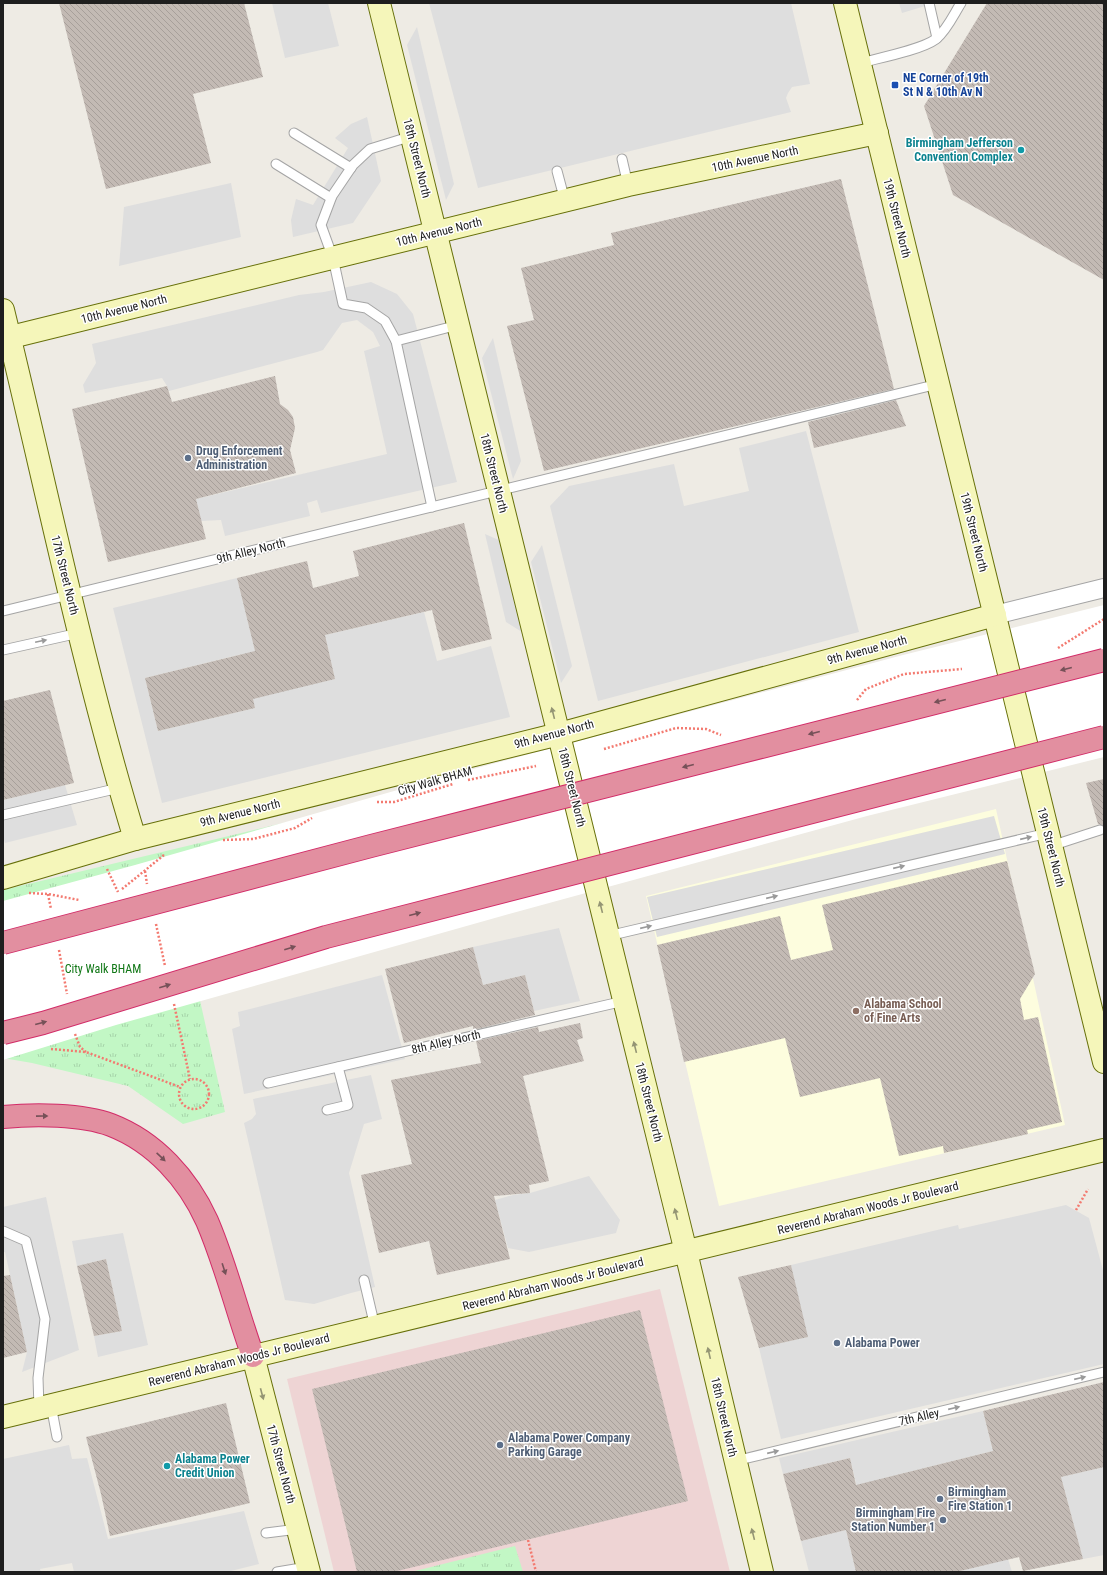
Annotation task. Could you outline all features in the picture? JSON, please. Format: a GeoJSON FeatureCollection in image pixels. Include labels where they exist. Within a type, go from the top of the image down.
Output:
{"type":"FeatureCollection","features":[{"type":"Feature","properties":{"kind":"highway"},"geometry":{"type":"LineString","coordinates":[[3,943],[379,844],[1104,660]]}},
{"type":"Feature","properties":{"kind":"highway"},"geometry":{"type":"LineString","coordinates":[[3,1032],[43,1023],[326,937],[1104,737]]}},
{"type":"Feature","properties":{"kind":"highway"},"geometry":{"type":"LineString","coordinates":[[3,1117],[74,1116],[111,1125],[147,1144],[174,1168],[192,1192],[207,1221],[253,1356]]}},
{"type":"Feature","properties":{"kind":"street","name":"19th Street North"},"geometry":{"type":"LineString","coordinates":[[845,3],[1104,1062]]}},
{"type":"Feature","properties":{"kind":"street","name":"18th Street North"},"geometry":{"type":"LineString","coordinates":[[383,4],[412,136],[686,1252],[762,1572]]}},
{"type":"Feature","properties":{"kind":"street","name":"10th Avenue North"},"geometry":{"type":"LineString","coordinates":[[6,338],[628,185],[877,134]]}},
{"type":"Feature","properties":{"kind":"street","name":"17th Street North"},"geometry":{"type":"LineString","coordinates":[[3,310],[6,338],[79,633],[119,788],[135,839]]}},
{"type":"Feature","properties":{"kind":"street","name":"9th Avenue North"},"geometry":{"type":"LineString","coordinates":[[3,878],[135,839],[558,734],[995,615],[1104,588]]}},
{"type":"Feature","properties":{"kind":"street","name":"Reverend Abraham Woods Jr Boulevard"},"geometry":{"type":"LineString","coordinates":[[3,1417],[1104,1150]]}},
{"type":"Feature","properties":{"kind":"street","name":"17th Street North"},"geometry":{"type":"LineString","coordinates":[[253,1356],[308,1569]]}},
{"type":"Feature","properties":{"kind":"lane"},"geometry":{"type":"LineString","coordinates":[[929,3],[937,38]]}},
{"type":"Feature","properties":{"kind":"lane"},"geometry":{"type":"LineString","coordinates":[[860,63],[924,46],[937,38],[961,3]]}},
{"type":"Feature","properties":{"kind":"lane"},"geometry":{"type":"LineString","coordinates":[[294,133],[351,168]]}},
{"type":"Feature","properties":{"kind":"lane"},"geometry":{"type":"LineString","coordinates":[[412,136],[370,148],[351,168],[331,198],[321,225],[332,258],[342,304],[366,308],[385,321],[396,341],[432,507]]}},
{"type":"Feature","properties":{"kind":"lane"},"geometry":{"type":"LineString","coordinates":[[622,159],[628,185]]}},
{"type":"Feature","properties":{"kind":"lane"},"geometry":{"type":"LineString","coordinates":[[276,164],[331,198]]}},
{"type":"Feature","properties":{"kind":"lane"},"geometry":{"type":"LineString","coordinates":[[557,171],[565,201]]}},
{"type":"Feature","properties":{"kind":"lane"},"geometry":{"type":"LineString","coordinates":[[396,341],[458,326]]}},
{"type":"Feature","properties":{"kind":"lane","name":"9th Alley North"},"geometry":{"type":"LineString","coordinates":[[3,611],[938,384]]}},
{"type":"Feature","properties":{"kind":"lane"},"geometry":{"type":"LineString","coordinates":[[3,650],[79,633]]}},
{"type":"Feature","properties":{"kind":"lane"},"geometry":{"type":"LineString","coordinates":[[3,815],[119,788]]}},
{"type":"Feature","properties":{"kind":"lane"},"geometry":{"type":"LineString","coordinates":[[608,936],[1049,839],[1100,830]]}},
{"type":"Feature","properties":{"kind":"lane","name":"8th Alley North"},"geometry":{"type":"LineString","coordinates":[[268,1083],[624,1001]]}},
{"type":"Feature","properties":{"kind":"lane"},"geometry":{"type":"LineString","coordinates":[[327,1110],[348,1105],[338,1067]]}},
{"type":"Feature","properties":{"kind":"lane"},"geometry":{"type":"LineString","coordinates":[[3,1231],[26,1241],[45,1319],[38,1378],[45,1407],[57,1437]]}},
{"type":"Feature","properties":{"kind":"lane"},"geometry":{"type":"LineString","coordinates":[[364,1280],[375,1327]]}},
{"type":"Feature","properties":{"kind":"lane","name":"7th Alley"},"geometry":{"type":"LineString","coordinates":[[735,1461],[1104,1372]]}},
{"type":"Feature","properties":{"kind":"lane"},"geometry":{"type":"LineString","coordinates":[[266,1534],[298,1529]]}},
{"type":"Feature","properties":{"kind":"lane"},"geometry":{"type":"LineString","coordinates":[[277,1572],[308,1569]]}},
{"type":"Feature","properties":{"kind":"path"},"geometry":{"type":"LineString","coordinates":[[1058,648],[1104,619]]}},
{"type":"Feature","properties":{"kind":"path","name":"City Walk BHAM"},"geometry":{"type":"LineString","coordinates":[[466,780],[536,766]]}},
{"type":"Feature","properties":{"kind":"path","name":"City Walk BHAM"},"geometry":{"type":"LineString","coordinates":[[372,802],[394,802],[459,782]]}},
{"type":"Feature","properties":{"kind":"path"},"geometry":{"type":"LineString","coordinates":[[217,840],[253,839],[295,828],[315,816]]}},
{"type":"Feature","properties":{"kind":"path"},"geometry":{"type":"LineString","coordinates":[[112,894],[118,892],[166,853]]}},
{"type":"Feature","properties":{"kind":"path"},"geometry":{"type":"LineString","coordinates":[[106,867],[118,892]]}},
{"type":"Feature","properties":{"kind":"path"},"geometry":{"type":"LineString","coordinates":[[27,893],[48,894],[85,901]]}},
{"type":"Feature","properties":{"kind":"path"},"geometry":{"type":"LineString","coordinates":[[48,894],[52,916]]}},
{"type":"Feature","properties":{"kind":"path"},"geometry":{"type":"LineString","coordinates":[[58,946],[68,999]]}},
{"type":"Feature","properties":{"kind":"path"},"geometry":{"type":"LineString","coordinates":[[74,1029],[80,1047],[86,1052]]}},
{"type":"Feature","properties":{"kind":"path"},"geometry":{"type":"LineString","coordinates":[[51,1049],[86,1052],[180,1087]]}},
{"type":"Feature","properties":{"kind":"path"},"geometry":{"type":"LineString","coordinates":[[192,1079],[202,1081],[208,1089],[208,1099],[202,1107],[192,1109],[187,1108],[180,1102],[180,1087],[187,1080],[192,1079]]}},
{"type":"Feature","properties":{"kind":"path"},"geometry":{"type":"LineString","coordinates":[[1076,1210],[1088,1188]]}},
{"type":"Feature","properties":{"kind":"path"},"geometry":{"type":"LineString","coordinates":[[528,1540],[536,1572]]}},
{"type":"Feature","properties":{"kind":"shaded area"},"geometry":{"type":"Polygon","coordinates":[[[272,3],[328,3],[339,46],[285,58],[272,3]]]}},
{"type":"Feature","properties":{"kind":"shaded area"},"geometry":{"type":"Polygon","coordinates":[[[429,3],[791,3],[810,84],[792,87],[786,98],[791,112],[478,188],[429,3]]]}},
{"type":"Feature","properties":{"kind":"shaded area"},"geometry":{"type":"Polygon","coordinates":[[[899,3],[935,3],[902,13],[899,3]]]}},
{"type":"Feature","properties":{"kind":"shaded area"},"geometry":{"type":"Polygon","coordinates":[[[417,27],[454,184],[446,200],[407,45],[417,27]]]}},
{"type":"Feature","properties":{"kind":"shaded area"},"geometry":{"type":"Polygon","coordinates":[[[367,117],[381,181],[353,223],[293,237],[291,220],[296,199],[313,205],[348,148],[335,138],[351,124],[367,117]]]}},
{"type":"Feature","properties":{"kind":"shaded area"},"geometry":{"type":"Polygon","coordinates":[[[231,183],[241,237],[119,266],[124,207],[231,183]]]}},
{"type":"Feature","properties":{"kind":"shaded area"},"geometry":{"type":"Polygon","coordinates":[[[371,282],[397,294],[413,314],[457,482],[321,513],[317,500],[307,503],[310,516],[225,536],[221,520],[201,521],[196,499],[387,454],[364,351],[380,346],[373,332],[357,320],[342,323],[323,350],[317,352],[169,391],[162,378],[85,393],[83,385],[96,363],[92,344],[299,295],[324,292],[371,282]]]}},
{"type":"Feature","properties":{"kind":"shaded area"},"geometry":{"type":"Polygon","coordinates":[[[493,338],[521,461],[513,479],[482,358],[493,338]]]}},
{"type":"Feature","properties":{"kind":"shaded area"},"geometry":{"type":"Polygon","coordinates":[[[806,431],[859,632],[598,701],[550,506],[569,486],[674,464],[684,506],[749,491],[739,448],[806,431]]]}},
{"type":"Feature","properties":{"kind":"shaded area"},"geometry":{"type":"Polygon","coordinates":[[[485,534],[501,541],[522,632],[506,622],[485,534]]]}},
{"type":"Feature","properties":{"kind":"shaded area"},"geometry":{"type":"Polygon","coordinates":[[[542,545],[572,666],[561,683],[531,562],[542,545]]]}},
{"type":"Feature","properties":{"kind":"shaded area"},"geometry":{"type":"Polygon","coordinates":[[[237,578],[266,695],[335,679],[325,635],[424,612],[437,661],[491,646],[510,717],[162,803],[113,608],[237,578]],[[242,654],[145,678],[158,731],[255,708],[242,654]]]}},
{"type":"Feature","properties":{"kind":"shaded area"},"geometry":{"type":"Polygon","coordinates":[[[65,785],[77,825],[5,843],[3,837],[3,800],[65,785]]]}},
{"type":"Feature","properties":{"kind":"shaded area","name":"Alabama School of Fine Arts"},"geometry":{"type":"Polygon","coordinates":[[[996,809],[1065,1125],[719,1206],[646,896],[996,809]]]}},
{"type":"Feature","properties":{"kind":"shaded area"},"geometry":{"type":"Polygon","coordinates":[[[994,816],[1005,854],[657,937],[647,897],[994,816]]]}},
{"type":"Feature","properties":{"kind":"shaded area"},"geometry":{"type":"Polygon","coordinates":[[[559,928],[580,1001],[534,1011],[525,975],[483,985],[473,947],[559,928]]]}},
{"type":"Feature","properties":{"kind":"shaded area"},"geometry":{"type":"Polygon","coordinates":[[[382,975],[405,1059],[244,1094],[232,1029],[240,1026],[238,1012],[382,975]]]}},
{"type":"Feature","properties":{"kind":"shaded area"},"geometry":{"type":"Polygon","coordinates":[[[371,1075],[382,1119],[364,1124],[349,1173],[375,1287],[314,1304],[285,1300],[244,1123],[252,1119],[256,1114],[253,1099],[371,1075]]]}},
{"type":"Feature","properties":{"kind":"shaded area"},"geometry":{"type":"Polygon","coordinates":[[[589,1176],[620,1220],[616,1233],[529,1252],[508,1248],[495,1200],[513,1195],[530,1193],[589,1176]]]}},
{"type":"Feature","properties":{"kind":"shaded area"},"geometry":{"type":"Polygon","coordinates":[[[46,1197],[79,1350],[22,1372],[27,1352],[5,1252],[3,1252],[3,1207],[46,1197]]]}},
{"type":"Feature","properties":{"kind":"shaded area"},"geometry":{"type":"Polygon","coordinates":[[[1066,1205],[1089,1218],[1104,1274],[1104,1364],[781,1439],[759,1348],[807,1337],[791,1265],[958,1225],[959,1229],[1066,1205]]]}},
{"type":"Feature","properties":{"kind":"shaded area"},"geometry":{"type":"Polygon","coordinates":[[[123,1233],[148,1345],[98,1357],[94,1336],[122,1331],[106,1259],[77,1266],[72,1241],[123,1233]]]}},
{"type":"Feature","properties":{"kind":"shaded area","name":"Alabama Power Company Parking Garage"},"geometry":{"type":"Polygon","coordinates":[[[660,1289],[730,1572],[334,1572],[287,1379],[660,1289]]]}},
{"type":"Feature","properties":{"kind":"shaded area"},"geometry":{"type":"Polygon","coordinates":[[[983,1411],[993,1451],[877,1480],[866,1525],[850,1458],[783,1474],[779,1458],[983,1411]]]}},
{"type":"Feature","properties":{"kind":"shaded area"},"geometry":{"type":"Polygon","coordinates":[[[69,1445],[72,1459],[87,1458],[108,1539],[244,1511],[259,1564],[227,1572],[74,1572],[72,1563],[40,1569],[41,1572],[3,1572],[3,1459],[69,1445]]]}},
{"type":"Feature","properties":{"kind":"shaded area"},"geometry":{"type":"Polygon","coordinates":[[[1104,1467],[1104,1555],[1083,1559],[1061,1477],[1104,1467]]]}},
{"type":"Feature","properties":{"kind":"shaded area"},"geometry":{"type":"Polygon","coordinates":[[[846,1530],[856,1572],[809,1572],[801,1541],[846,1530]]]}},
{"type":"Feature","properties":{"kind":"shaded area"},"geometry":{"type":"Polygon","coordinates":[[[1008,1559],[1012,1572],[956,1572],[1008,1559]]]}},
{"type":"Feature","properties":{"kind":"green space","name":"City Walk BHAM"},"geometry":{"type":"Polygon","coordinates":[[[513,768],[199,996],[225,1112],[183,1124],[128,1086],[32,1063],[3,1058],[3,890],[513,768]]]}},
{"type":"Feature","properties":{"kind":"green space"},"geometry":{"type":"Polygon","coordinates":[[[515,1546],[523,1572],[411,1572],[515,1546]]]}},
{"type":"Feature","properties":{"kind":"pier"},"geometry":{"type":"Polygon","coordinates":[[[1104,605],[1104,757],[867,816],[509,914],[116,1025],[3,1060],[3,901],[443,777],[903,655],[1104,605]]]}},
{"type":"Feature","properties":{"kind":"building"},"geometry":{"type":"Polygon","coordinates":[[[59,3],[244,3],[263,77],[193,94],[211,163],[106,189],[59,3]]]}},
{"type":"Feature","properties":{"kind":"building","name":"Birmingham Jefferson Convention Complex"},"geometry":{"type":"Polygon","coordinates":[[[987,3],[1104,3],[1104,280],[953,195],[924,106],[987,3]]]}},
{"type":"Feature","properties":{"kind":"building"},"geometry":{"type":"Polygon","coordinates":[[[841,179],[894,389],[544,471],[507,326],[534,320],[521,268],[614,245],[611,233],[841,179]]]}},
{"type":"Feature","properties":{"kind":"building","name":"Drug Enforcement Administration"},"geometry":{"type":"Polygon","coordinates":[[[275,376],[280,404],[288,410],[293,417],[295,428],[290,450],[296,473],[196,499],[206,539],[108,562],[72,409],[167,386],[172,402],[275,376]]]}},
{"type":"Feature","properties":{"kind":"building"},"geometry":{"type":"Polygon","coordinates":[[[896,400],[906,426],[814,448],[808,422],[896,400]]]}},
{"type":"Feature","properties":{"kind":"building"},"geometry":{"type":"Polygon","coordinates":[[[464,523],[492,639],[442,651],[432,610],[325,635],[335,679],[253,699],[255,708],[158,731],[145,678],[255,651],[237,578],[307,561],[313,588],[359,576],[353,551],[464,523]]]}},
{"type":"Feature","properties":{"kind":"building"},"geometry":{"type":"Polygon","coordinates":[[[50,690],[74,783],[3,800],[3,701],[50,690]]]}},
{"type":"Feature","properties":{"kind":"building"},"geometry":{"type":"Polygon","coordinates":[[[1104,779],[1104,826],[1098,824],[1086,783],[1104,779]]]}},
{"type":"Feature","properties":{"kind":"building","name":"Alabama School of Fine Arts"},"geometry":{"type":"Polygon","coordinates":[[[1007,861],[1035,974],[1020,999],[1024,1020],[1038,1017],[1062,1122],[1027,1130],[1028,1134],[944,1153],[943,1146],[899,1156],[880,1078],[800,1097],[785,1038],[684,1062],[657,945],[780,916],[791,960],[833,950],[822,905],[1007,861]]]}},
{"type":"Feature","properties":{"kind":"building"},"geometry":{"type":"Polygon","coordinates":[[[473,947],[483,985],[525,975],[535,1015],[473,1030],[473,1026],[404,1043],[385,969],[473,947]]]}},
{"type":"Feature","properties":{"kind":"building"},"geometry":{"type":"Polygon","coordinates":[[[580,1023],[583,1038],[577,1040],[584,1061],[523,1076],[549,1181],[529,1185],[530,1193],[494,1196],[510,1259],[437,1275],[429,1241],[379,1253],[361,1175],[412,1164],[391,1080],[481,1063],[476,1041],[538,1027],[539,1032],[580,1023]]]}},
{"type":"Feature","properties":{"kind":"building"},"geometry":{"type":"Polygon","coordinates":[[[106,1259],[122,1331],[94,1336],[77,1266],[106,1259]]]}},
{"type":"Feature","properties":{"kind":"building"},"geometry":{"type":"Polygon","coordinates":[[[791,1265],[808,1337],[759,1348],[738,1277],[791,1265]]]}},
{"type":"Feature","properties":{"kind":"building"},"geometry":{"type":"Polygon","coordinates":[[[10,1275],[27,1352],[3,1358],[3,1276],[10,1275]]]}},
{"type":"Feature","properties":{"kind":"building","name":"Alabama Power Company Parking Garage"},"geometry":{"type":"Polygon","coordinates":[[[640,1310],[688,1501],[393,1572],[357,1572],[312,1389],[640,1310]]]}},
{"type":"Feature","properties":{"kind":"building"},"geometry":{"type":"Polygon","coordinates":[[[1104,1382],[1104,1467],[1061,1477],[1083,1559],[1023,1571],[1019,1557],[956,1572],[856,1572],[846,1530],[801,1541],[783,1474],[850,1458],[856,1485],[993,1451],[983,1411],[1104,1382]]]}},
{"type":"Feature","properties":{"kind":"building","name":"Alabama Power Credit Union"},"geometry":{"type":"Polygon","coordinates":[[[226,1403],[250,1503],[110,1536],[86,1437],[226,1403]]]}},
{"type":"Feature","properties":{"kind":"place","name":"NE Corner of 19th St N & 10th Av N"},"geometry":{"type":"Point","coordinates":[895,85]}},
{"type":"Feature","properties":{"kind":"place","name":"Birmingham Jefferson Convention Complex"},"geometry":{"type":"Point","coordinates":[1021,150]}},
{"type":"Feature","properties":{"kind":"place","name":"Drug Enforcement Administration"},"geometry":{"type":"Point","coordinates":[188,458]}},
{"type":"Feature","properties":{"kind":"place","name":"Alabama School of Fine Arts"},"geometry":{"type":"Point","coordinates":[856,1011]}},
{"type":"Feature","properties":{"kind":"place","name":"Alabama Power"},"geometry":{"type":"Point","coordinates":[837,1343]}},
{"type":"Feature","properties":{"kind":"place","name":"Alabama Power Company Parking Garage"},"geometry":{"type":"Point","coordinates":[500,1445]}},
{"type":"Feature","properties":{"kind":"place","name":"Alabama Power Credit Union"},"geometry":{"type":"Point","coordinates":[167,1466]}},
{"type":"Feature","properties":{"kind":"place","name":"Birmingham Fire Station 1"},"geometry":{"type":"Point","coordinates":[940,1499]}},
{"type":"Feature","properties":{"kind":"place","name":"Birmingham Fire Station Number 1"},"geometry":{"type":"Point","coordinates":[943,1520]}}]}
